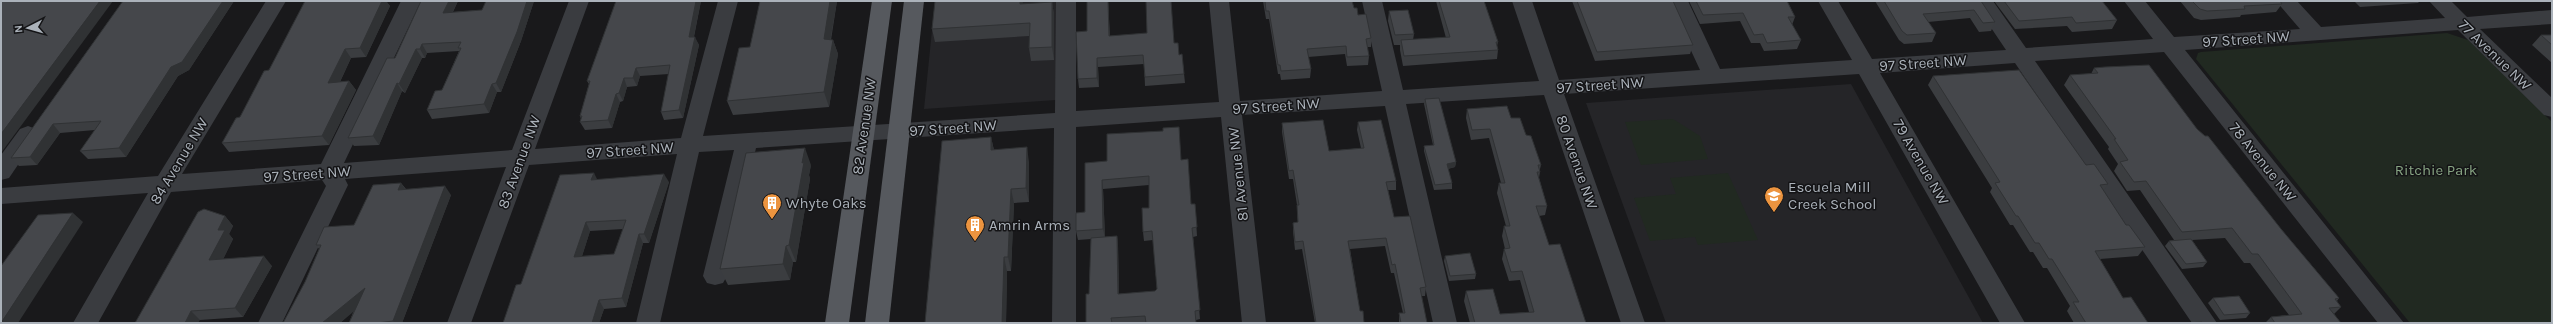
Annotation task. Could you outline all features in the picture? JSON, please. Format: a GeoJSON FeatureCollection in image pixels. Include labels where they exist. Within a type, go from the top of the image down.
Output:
{"type":"FeatureCollection","features":[{"type":"Feature","properties":{"kind":"main road","name":"82 Avenue NW"},"geometry":{"type":"LineString","coordinates":[[837,323],[882,1]]}},
{"type":"Feature","properties":{"kind":"main road"},"geometry":{"type":"LineString","coordinates":[[877,323],[914,1]]}},
{"type":"Feature","properties":{"kind":"street","name":"84 Avenue NW"},"geometry":{"type":"LineString","coordinates":[[85,323],[164,185],[276,1]]}},
{"type":"Feature","properties":{"kind":"street"},"geometry":{"type":"LineString","coordinates":[[270,323],[337,185],[328,172],[411,1]]}},
{"type":"Feature","properties":{"kind":"street","name":"83 Avenue NW"},"geometry":{"type":"LineString","coordinates":[[459,323],[579,1]]}},
{"type":"Feature","properties":{"kind":"street"},"geometry":{"type":"LineString","coordinates":[[648,323],[690,146],[728,1]]}},
{"type":"Feature","properties":{"kind":"street"},"geometry":{"type":"LineString","coordinates":[[1064,323],[1064,121],[1066,1]]}},
{"type":"Feature","properties":{"kind":"street","name":"81 Avenue NW"},"geometry":{"type":"LineString","coordinates":[[1219,1],[1254,323]]}},
{"type":"Feature","properties":{"kind":"street"},"geometry":{"type":"LineString","coordinates":[[1372,1],[1445,323]]}},
{"type":"Feature","properties":{"kind":"street","name":"80 Avenue NW"},"geometry":{"type":"LineString","coordinates":[[1522,1],[1633,323]]}},
{"type":"Feature","properties":{"kind":"street"},"geometry":{"type":"LineString","coordinates":[[1678,1],[1712,77]]}},
{"type":"Feature","properties":{"kind":"street","name":"79 Avenue NW"},"geometry":{"type":"LineString","coordinates":[[1828,1],[2014,323]]}},
{"type":"Feature","properties":{"kind":"street"},"geometry":{"type":"LineString","coordinates":[[1983,1],[2205,323]]}},
{"type":"Feature","properties":{"kind":"street","name":"78 Avenue NW"},"geometry":{"type":"LineString","coordinates":[[2134,1],[2392,323]]}},
{"type":"Feature","properties":{"kind":"street"},"geometry":{"type":"LineString","coordinates":[[2286,1],[2316,34]]}},
{"type":"Feature","properties":{"kind":"street","name":"77 Avenue NW"},"geometry":{"type":"LineString","coordinates":[[2439,1],[2552,110]]}},
{"type":"Feature","properties":{"kind":"street","name":"97 Street NW"},"geometry":{"type":"LineString","coordinates":[[1,196],[747,141],[1866,67],[2552,17]]}},
{"type":"Feature","properties":{"kind":"street"},"geometry":{"type":"LineString","coordinates":[[1,172],[42,115]]}},
{"type":"Feature","properties":{"kind":"street"},"geometry":{"type":"LineString","coordinates":[[715,276],[747,141]]}},
{"type":"Feature","properties":{"kind":"shaded area"},"geometry":{"type":"Polygon","coordinates":[[[935,1],[1058,1],[1056,100],[924,109],[935,1]]]}},
{"type":"Feature","properties":{"kind":"shaded area","name":"Escuela Mill Creek School"},"geometry":{"type":"Polygon","coordinates":[[[1851,84],[1983,323],[1666,323],[1586,103],[1851,84]]]}},
{"type":"Feature","properties":{"kind":"green space","name":"Ritchie Park"},"geometry":{"type":"Polygon","coordinates":[[[2447,33],[2468,40],[2552,122],[2552,323],[2410,323],[2196,59],[2198,53],[2201,52],[2447,33]]]}},
{"type":"Feature","properties":{"kind":"green space"},"geometry":{"type":"Polygon","coordinates":[[[1673,119],[1700,136],[1708,159],[1641,165],[1625,122],[1673,119]]]}},
{"type":"Feature","properties":{"kind":"green space"},"geometry":{"type":"Polygon","coordinates":[[[1728,173],[1758,240],[1698,245],[1695,237],[1650,241],[1634,198],[1676,194],[1670,178],[1728,173]]]}},
{"type":"Feature","properties":{"kind":"building"},"geometry":{"type":"Polygon","coordinates":[[[100,1],[1,134],[1,2],[100,1]]]}},
{"type":"Feature","properties":{"kind":"building"},"geometry":{"type":"Polygon","coordinates":[[[123,1],[223,1],[182,62],[171,67],[119,148],[80,151],[101,121],[53,124],[30,157],[11,158],[123,1]]]}},
{"type":"Feature","properties":{"kind":"building"},"geometry":{"type":"Polygon","coordinates":[[[305,1],[382,1],[360,48],[345,49],[328,83],[349,81],[322,136],[222,143],[236,118],[240,117],[264,71],[269,70],[305,1]]]}},
{"type":"Feature","properties":{"kind":"building"},"geometry":{"type":"Polygon","coordinates":[[[421,1],[449,1],[443,13],[482,10],[486,1],[527,1],[517,32],[496,83],[492,84],[484,104],[427,110],[435,91],[442,90],[461,48],[458,48],[461,42],[422,44],[420,49],[416,49],[399,84],[397,83],[373,136],[348,138],[387,58],[395,58],[421,1]]]}},
{"type":"Feature","properties":{"kind":"building"},"geometry":{"type":"Polygon","coordinates":[[[616,1],[696,1],[689,37],[695,37],[679,110],[661,112],[670,65],[636,68],[633,78],[624,78],[619,93],[616,94],[608,120],[580,122],[582,116],[580,116],[590,81],[587,81],[616,1]]]}},
{"type":"Feature","properties":{"kind":"building"},"geometry":{"type":"Polygon","coordinates":[[[760,1],[830,1],[824,39],[833,40],[824,92],[727,101],[739,48],[750,47],[760,1]]]}},
{"type":"Feature","properties":{"kind":"building"},"geometry":{"type":"Polygon","coordinates":[[[935,1],[1020,1],[1020,4],[1052,2],[1052,47],[1029,48],[1030,23],[932,29],[935,1]]]}},
{"type":"Feature","properties":{"kind":"building"},"geometry":{"type":"Polygon","coordinates":[[[1087,1],[1108,1],[1109,36],[1147,33],[1146,1],[1171,1],[1174,43],[1178,43],[1179,55],[1182,54],[1184,74],[1145,77],[1143,55],[1097,58],[1097,78],[1078,79],[1076,32],[1087,31],[1087,1]]]}},
{"type":"Feature","properties":{"kind":"building"},"geometry":{"type":"Polygon","coordinates":[[[1265,1],[1352,1],[1354,8],[1357,8],[1358,15],[1366,14],[1371,38],[1366,39],[1369,56],[1347,57],[1346,46],[1307,49],[1311,69],[1281,71],[1280,65],[1278,65],[1269,11],[1266,11],[1265,1]]]}},
{"type":"Feature","properties":{"kind":"building"},"geometry":{"type":"Polygon","coordinates":[[[1439,1],[1484,1],[1498,42],[1496,42],[1498,50],[1404,56],[1401,40],[1450,37],[1439,1]]]}},
{"type":"Feature","properties":{"kind":"building"},"geometry":{"type":"Polygon","coordinates":[[[1577,1],[1673,1],[1693,45],[1597,52],[1577,1]]]}},
{"type":"Feature","properties":{"kind":"building"},"geometry":{"type":"Polygon","coordinates":[[[1696,1],[1787,1],[1795,17],[1788,17],[1801,40],[1767,43],[1763,34],[1754,35],[1743,13],[1703,15],[1696,1]]]}},
{"type":"Feature","properties":{"kind":"building"},"geometry":{"type":"Polygon","coordinates":[[[1884,1],[1981,1],[1995,22],[1983,23],[1974,10],[1923,14],[1936,33],[1907,35],[1902,31],[1884,1]]]}},
{"type":"Feature","properties":{"kind":"building"},"geometry":{"type":"Polygon","coordinates":[[[2004,1],[2102,1],[2117,20],[2076,23],[2072,17],[2019,21],[2004,1]]]}},
{"type":"Feature","properties":{"kind":"building"},"geometry":{"type":"Polygon","coordinates":[[[2192,1],[2280,1],[2282,4],[2244,6],[2245,9],[2207,11],[2200,9],[2192,1]]]}},
{"type":"Feature","properties":{"kind":"building"},"geometry":{"type":"Polygon","coordinates":[[[1408,10],[1414,34],[1395,35],[1389,11],[1408,10]]]}},
{"type":"Feature","properties":{"kind":"building"},"geometry":{"type":"Polygon","coordinates":[[[2541,35],[2552,35],[2552,45],[2541,35]]]}},
{"type":"Feature","properties":{"kind":"building"},"geometry":{"type":"Polygon","coordinates":[[[2149,65],[2197,129],[2205,136],[2208,136],[2281,229],[2339,298],[2335,299],[2341,307],[2329,308],[2341,323],[2275,323],[2271,317],[2302,314],[2258,254],[2252,254],[2232,228],[2182,232],[2146,181],[2134,182],[2120,162],[2128,160],[2114,139],[2116,139],[2070,75],[2098,73],[2094,68],[2149,65]]]}},
{"type":"Feature","properties":{"kind":"building"},"geometry":{"type":"Polygon","coordinates":[[[2019,70],[2086,165],[2094,164],[2108,184],[2100,185],[2126,225],[2129,225],[2145,247],[2095,251],[2123,298],[2131,297],[2148,323],[2086,323],[2073,302],[2079,302],[2052,259],[2049,259],[2039,243],[2035,243],[2018,216],[2016,216],[1995,183],[2000,182],[1933,76],[2019,70]]]}},
{"type":"Feature","properties":{"kind":"building"},"geometry":{"type":"Polygon","coordinates":[[[1439,98],[1456,162],[1447,164],[1452,183],[1435,185],[1424,146],[1434,145],[1425,99],[1439,98]]]}},
{"type":"Feature","properties":{"kind":"building"},"geometry":{"type":"Polygon","coordinates":[[[1507,106],[1511,118],[1520,118],[1526,135],[1531,136],[1541,165],[1538,165],[1540,172],[1537,172],[1547,206],[1536,206],[1549,245],[1560,244],[1586,323],[1475,323],[1466,291],[1493,289],[1500,314],[1534,312],[1522,271],[1511,272],[1504,249],[1510,248],[1504,226],[1510,226],[1499,183],[1505,183],[1490,129],[1472,130],[1467,109],[1507,106]]]}},
{"type":"Feature","properties":{"kind":"building"},"geometry":{"type":"Polygon","coordinates":[[[1323,120],[1329,151],[1364,148],[1358,122],[1381,120],[1396,181],[1386,182],[1394,217],[1410,216],[1426,287],[1420,288],[1427,323],[1401,323],[1399,313],[1405,313],[1395,264],[1392,265],[1386,238],[1348,241],[1360,311],[1363,311],[1364,323],[1316,323],[1303,241],[1295,242],[1293,223],[1298,222],[1297,205],[1299,205],[1293,170],[1289,171],[1282,123],[1323,120]]]}},
{"type":"Feature","properties":{"kind":"building"},"geometry":{"type":"Polygon","coordinates":[[[1179,127],[1181,160],[1188,159],[1191,204],[1195,204],[1197,227],[1192,228],[1200,310],[1195,311],[1196,323],[1146,323],[1145,316],[1111,318],[1112,323],[1086,323],[1086,294],[1089,294],[1091,238],[1117,236],[1118,294],[1155,291],[1157,289],[1152,231],[1143,232],[1142,208],[1149,208],[1149,176],[1102,180],[1103,229],[1076,231],[1076,213],[1085,212],[1085,163],[1107,161],[1107,134],[1163,131],[1163,128],[1179,127]]]}},
{"type":"Feature","properties":{"kind":"building"},"geometry":{"type":"Polygon","coordinates":[[[991,137],[991,150],[1027,147],[1026,188],[1011,189],[1008,257],[1004,257],[1002,323],[925,323],[942,141],[991,137]]]}},
{"type":"Feature","properties":{"kind":"building","name":"Whyte Oaks"},"geometry":{"type":"Polygon","coordinates":[[[805,148],[802,163],[804,162],[789,245],[786,246],[783,264],[720,269],[746,153],[805,148]]]}},
{"type":"Feature","properties":{"kind":"building"},"geometry":{"type":"Polygon","coordinates":[[[594,173],[591,180],[664,174],[644,234],[639,234],[622,298],[599,300],[592,323],[503,323],[516,285],[521,284],[560,175],[594,173]],[[626,220],[586,222],[574,257],[614,254],[626,220]]]}},
{"type":"Feature","properties":{"kind":"building"},"geometry":{"type":"Polygon","coordinates":[[[401,183],[398,190],[445,186],[393,321],[377,323],[349,323],[365,288],[322,323],[283,323],[305,282],[321,245],[316,245],[324,227],[354,225],[373,185],[401,183]]]}},
{"type":"Feature","properties":{"kind":"building"},"geometry":{"type":"Polygon","coordinates":[[[204,209],[225,216],[218,230],[225,230],[209,260],[264,256],[235,308],[191,311],[185,323],[135,323],[198,212],[204,209]]]}},
{"type":"Feature","properties":{"kind":"building"},"geometry":{"type":"Polygon","coordinates":[[[73,213],[1,323],[1,266],[38,215],[73,213]]]}},
{"type":"Feature","properties":{"kind":"building"},"geometry":{"type":"Polygon","coordinates":[[[2191,239],[2207,262],[2186,264],[2169,241],[2191,239]]]}},
{"type":"Feature","properties":{"kind":"building"},"geometry":{"type":"Polygon","coordinates":[[[1470,253],[1476,274],[1450,276],[1445,256],[1470,253]]]}},
{"type":"Feature","properties":{"kind":"building"},"geometry":{"type":"Polygon","coordinates":[[[2239,296],[2250,313],[2224,315],[2213,298],[2239,296]]]}},
{"type":"Feature","properties":{"kind":"place","name":"Escuela Mill Creek School"},"geometry":{"type":"Point","coordinates":[1774,213]}},
{"type":"Feature","properties":{"kind":"place","name":"Whyte Oaks"},"geometry":{"type":"Point","coordinates":[772,220]}},
{"type":"Feature","properties":{"kind":"place","name":"Amrin Arms"},"geometry":{"type":"Point","coordinates":[975,242]}}]}
